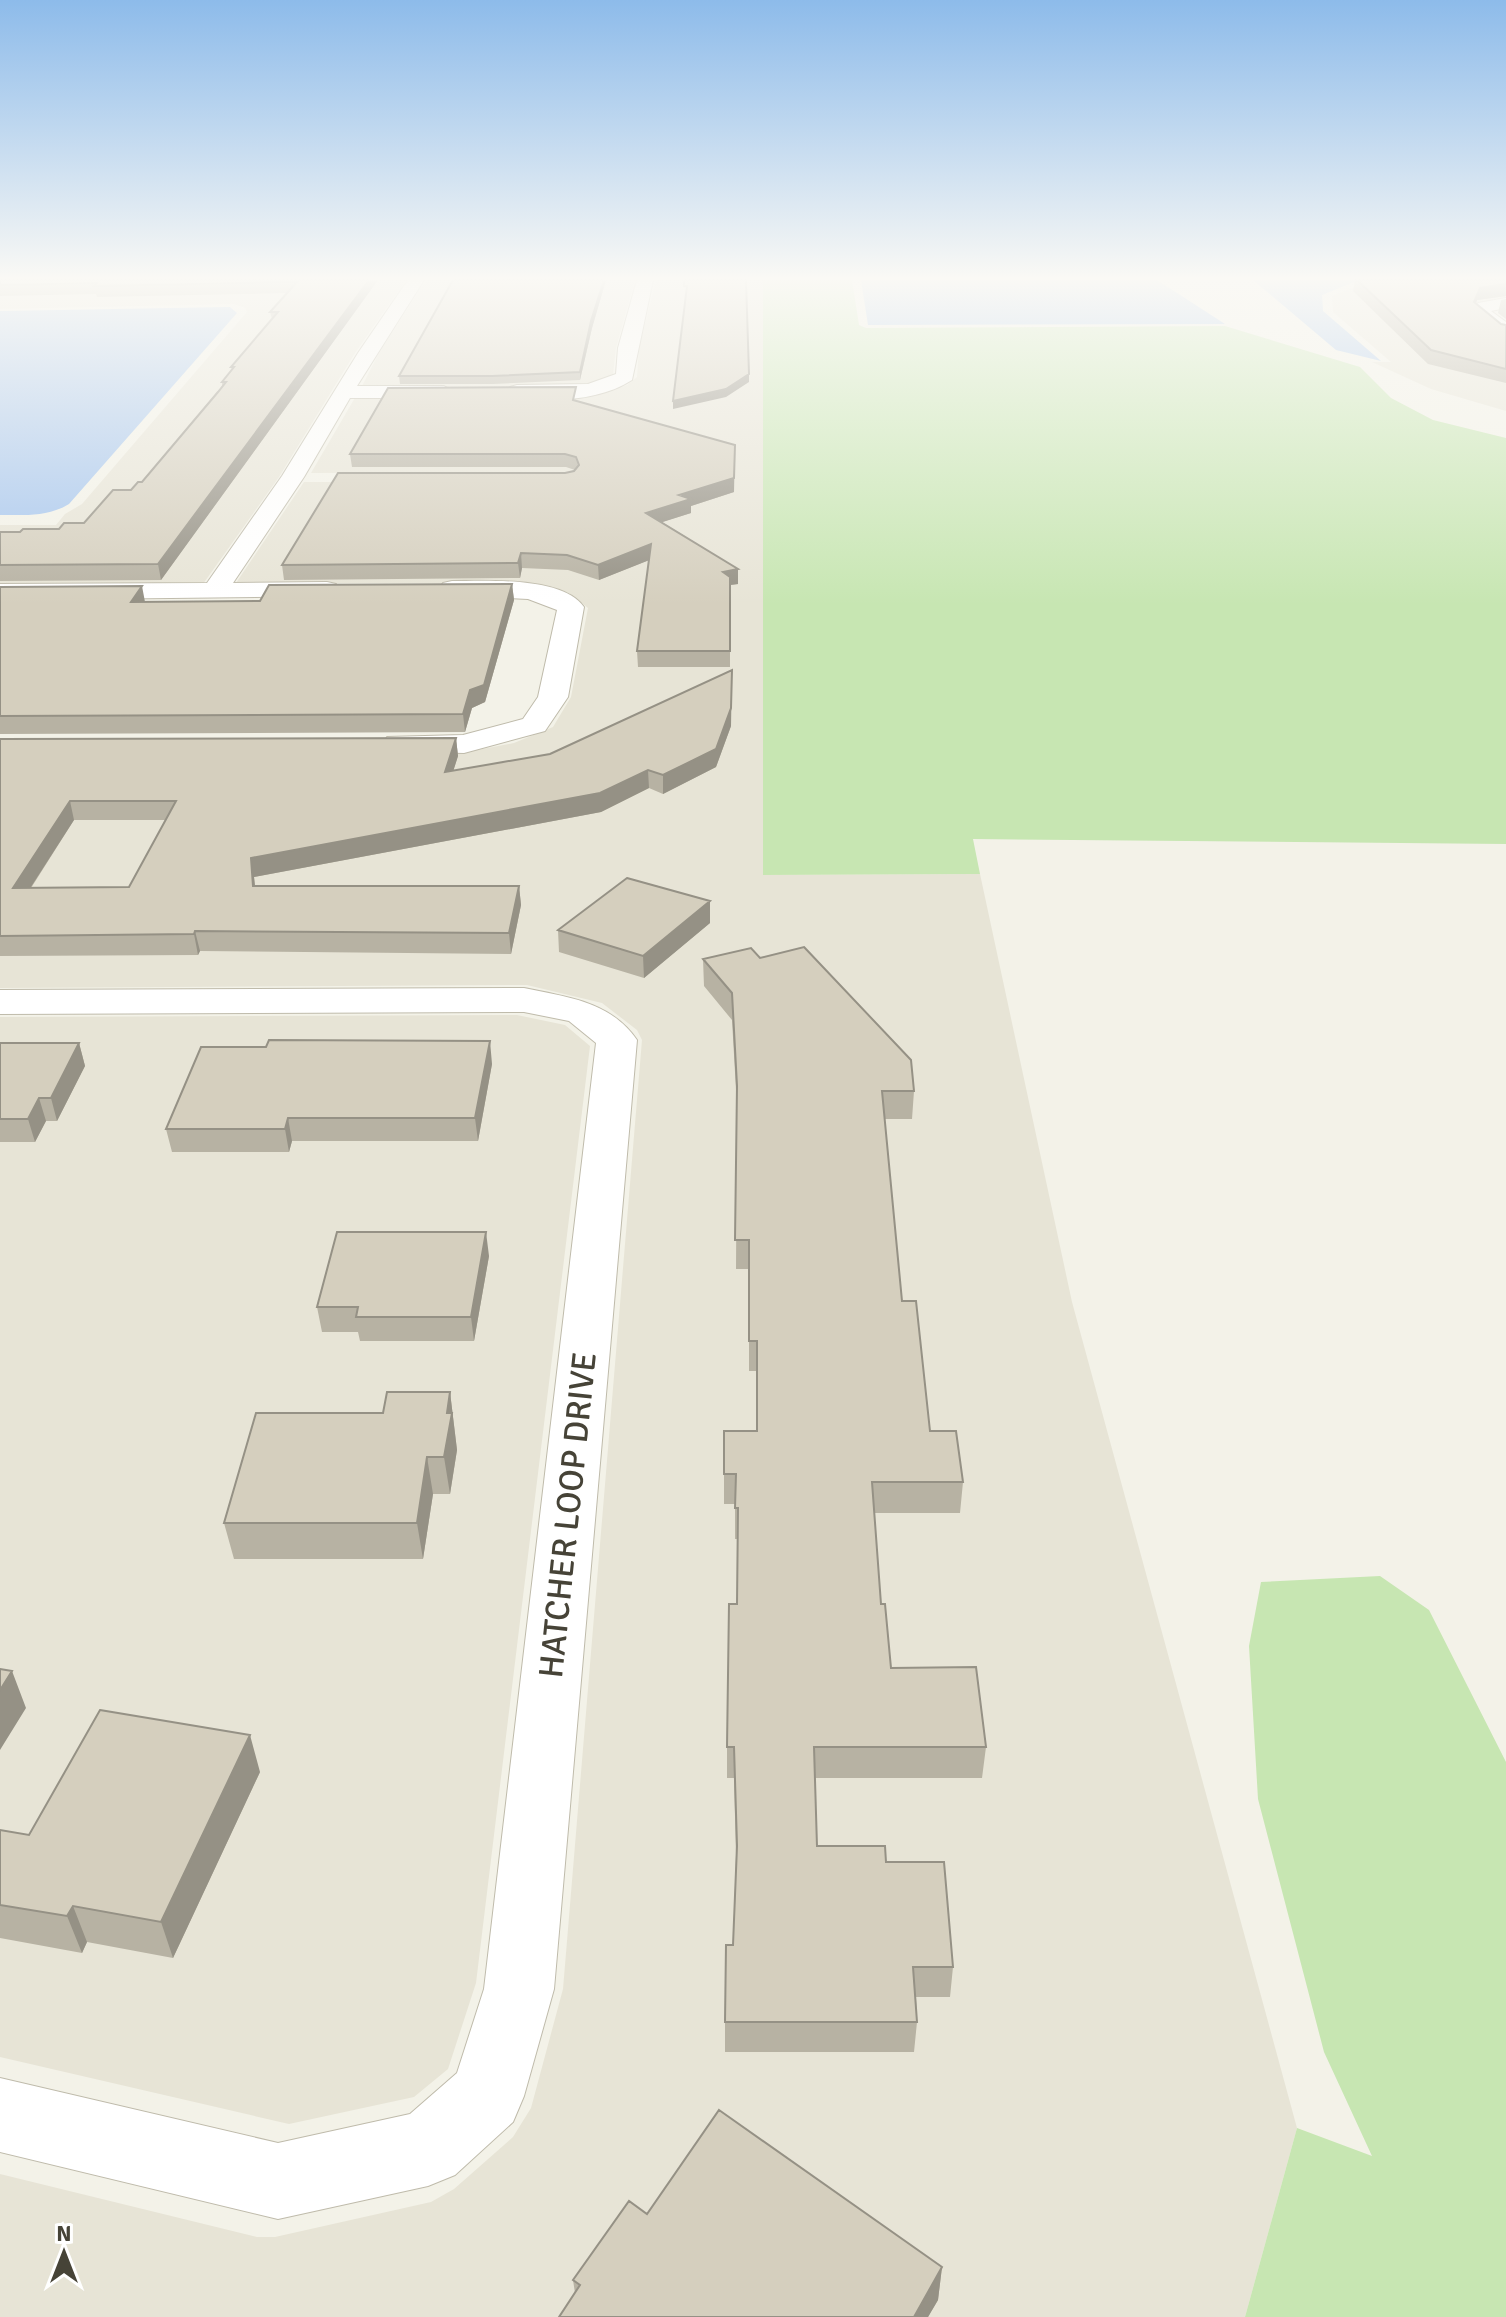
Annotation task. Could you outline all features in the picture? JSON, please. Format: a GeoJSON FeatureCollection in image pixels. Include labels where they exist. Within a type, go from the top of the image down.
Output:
{"type":"FeatureCollection","features":[{"type":"Feature","properties":{"kind":"street"},"geometry":{"type":"LineString","coordinates":[[215,590],[305,477],[348,388]]}},
{"type":"Feature","properties":{"kind":"street"},"geometry":{"type":"LineString","coordinates":[[494,391],[589,388]]}},
{"type":"Feature","properties":{"kind":"street"},"geometry":{"type":"LineString","coordinates":[[346,392],[463,392]]}},
{"type":"Feature","properties":{"kind":"street"},"geometry":{"type":"LineString","coordinates":[[368,744],[464,744],[504,736],[534,725],[553,697],[571,607],[554,597],[523,589],[431,589]]}},
{"type":"Feature","properties":{"kind":"street"},"geometry":{"type":"LineString","coordinates":[[0,592],[354,590]]}},
{"type":"Feature","properties":{"kind":"street","name":"HATCHER LOOP DRIVE"},"geometry":{"type":"LineString","coordinates":[[0,1002],[524,1000],[582,1012],[617,1040],[519,1989],[487,2096],[428,2148],[278,2181],[0,2115]]}},
{"type":"Feature","properties":{"kind":"shaded area"},"geometry":{"type":"Polygon","coordinates":[[[182,388],[333,388],[279,477],[203,584],[0,585],[0,525],[56,525],[65,514],[82,504],[182,388]]]}},
{"type":"Feature","properties":{"kind":"shaded area"},"geometry":{"type":"Polygon","coordinates":[[[613,388],[763,388],[763,875],[980,874],[1072,1302],[1297,2128],[1245,2317],[0,2317],[0,2174],[257,2237],[275,2237],[431,2202],[454,2189],[513,2137],[531,2108],[563,1989],[642,1040],[637,1030],[602,1003],[527,985],[0,988],[0,755],[461,753],[514,743],[553,727],[571,697],[588,608],[569,593],[525,583],[236,583],[304,482],[579,482],[581,472],[311,473],[356,396],[601,391],[613,388]]]}},
{"type":"Feature","properties":{"kind":"shaded area"},"geometry":{"type":"Polygon","coordinates":[[[1506,388],[1506,411],[1431,389],[1506,388]]]}},
{"type":"Feature","properties":{"kind":"shaded area"},"geometry":{"type":"Polygon","coordinates":[[[517,1015],[565,1025],[590,1046],[476,1983],[448,2069],[414,2097],[289,2124],[0,2057],[0,1017],[517,1015]]]}},
{"type":"Feature","properties":{"kind":"green space"},"geometry":{"type":"Polygon","coordinates":[[[763,388],[1381,388],[1391,398],[1433,420],[1506,438],[1506,844],[973,839],[980,874],[763,875],[763,388]]]}},
{"type":"Feature","properties":{"kind":"green space"},"geometry":{"type":"Polygon","coordinates":[[[1380,1576],[1429,1610],[1506,1762],[1506,2317],[1245,2317],[1297,2128],[1372,2156],[1324,2052],[1258,1799],[1249,1646],[1261,1582],[1380,1576]]]}},
{"type":"Feature","properties":{"kind":"water"},"geometry":{"type":"Polygon","coordinates":[[[0,388],[171,388],[69,504],[44,513],[0,515],[0,388]]]}},
{"type":"Feature","properties":{"kind":"building"},"geometry":{"type":"Polygon","coordinates":[[[221,388],[289,388],[158,564],[0,565],[0,532],[59,529],[64,523],[84,523],[113,490],[131,490],[142,482],[221,388]]]}},
{"type":"Feature","properties":{"kind":"building"},"geometry":{"type":"Polygon","coordinates":[[[388,388],[576,388],[573,400],[735,445],[734,478],[679,495],[691,499],[646,513],[738,569],[723,572],[730,577],[730,651],[637,651],[651,544],[598,565],[567,555],[521,553],[518,563],[282,565],[338,473],[565,473],[574,471],[579,465],[576,457],[565,454],[350,454],[388,388]]]}},
{"type":"Feature","properties":{"kind":"building"},"geometry":{"type":"Polygon","coordinates":[[[675,388],[727,388],[726,389],[673,401],[675,388]]]}},
{"type":"Feature","properties":{"kind":"building"},"geometry":{"type":"Polygon","coordinates":[[[512,584],[484,685],[470,690],[463,714],[0,716],[0,587],[142,586],[131,602],[260,601],[269,585],[512,584]]]}},
{"type":"Feature","properties":{"kind":"building"},"geometry":{"type":"Polygon","coordinates":[[[732,670],[731,708],[716,749],[663,775],[648,770],[600,793],[251,858],[253,886],[519,886],[509,933],[195,931],[194,934],[0,936],[0,739],[456,738],[445,772],[550,754],[732,670]],[[70,801],[13,888],[129,887],[176,801],[70,801]]]}},
{"type":"Feature","properties":{"kind":"building"},"geometry":{"type":"Polygon","coordinates":[[[627,878],[710,901],[643,956],[558,930],[627,878]]]}},
{"type":"Feature","properties":{"kind":"building"},"geometry":{"type":"Polygon","coordinates":[[[804,947],[911,1060],[914,1091],[882,1091],[902,1301],[916,1301],[930,1431],[956,1431],[963,1482],[872,1482],[881,1604],[885,1604],[891,1668],[976,1667],[986,1747],[814,1747],[817,1846],[885,1846],[886,1862],[944,1862],[953,1967],[913,1967],[917,2022],[725,2022],[726,1945],[733,1945],[737,1846],[734,1747],[727,1747],[729,1604],[737,1604],[738,1508],[735,1508],[736,1474],[724,1474],[724,1431],[757,1431],[757,1341],[749,1341],[749,1240],[735,1240],[737,1086],[732,993],[703,959],[751,948],[760,958],[804,947]]]}},
{"type":"Feature","properties":{"kind":"building"},"geometry":{"type":"Polygon","coordinates":[[[269,1040],[490,1041],[475,1118],[288,1118],[285,1129],[166,1129],[201,1047],[266,1047],[269,1040]]]}},
{"type":"Feature","properties":{"kind":"building"},"geometry":{"type":"Polygon","coordinates":[[[0,1043],[79,1043],[51,1098],[39,1098],[28,1119],[0,1119],[0,1043]]]}},
{"type":"Feature","properties":{"kind":"building"},"geometry":{"type":"Polygon","coordinates":[[[337,1232],[486,1232],[471,1317],[356,1317],[358,1307],[317,1307],[337,1232]]]}},
{"type":"Feature","properties":{"kind":"building"},"geometry":{"type":"Polygon","coordinates":[[[387,1392],[450,1392],[447,1413],[452,1413],[444,1457],[427,1457],[417,1523],[224,1523],[256,1413],[383,1413],[387,1392]]]}},
{"type":"Feature","properties":{"kind":"building"},"geometry":{"type":"Polygon","coordinates":[[[0,1669],[12,1671],[0,1690],[0,1669]]]}},
{"type":"Feature","properties":{"kind":"building"},"geometry":{"type":"Polygon","coordinates":[[[100,1710],[250,1735],[161,1922],[73,1906],[67,1916],[0,1905],[0,1830],[29,1835],[100,1710]]]}},
{"type":"Feature","properties":{"kind":"building"},"geometry":{"type":"Polygon","coordinates":[[[719,2110],[942,2267],[914,2317],[559,2317],[580,2285],[573,2280],[629,2201],[647,2214],[719,2110]]]}}]}
